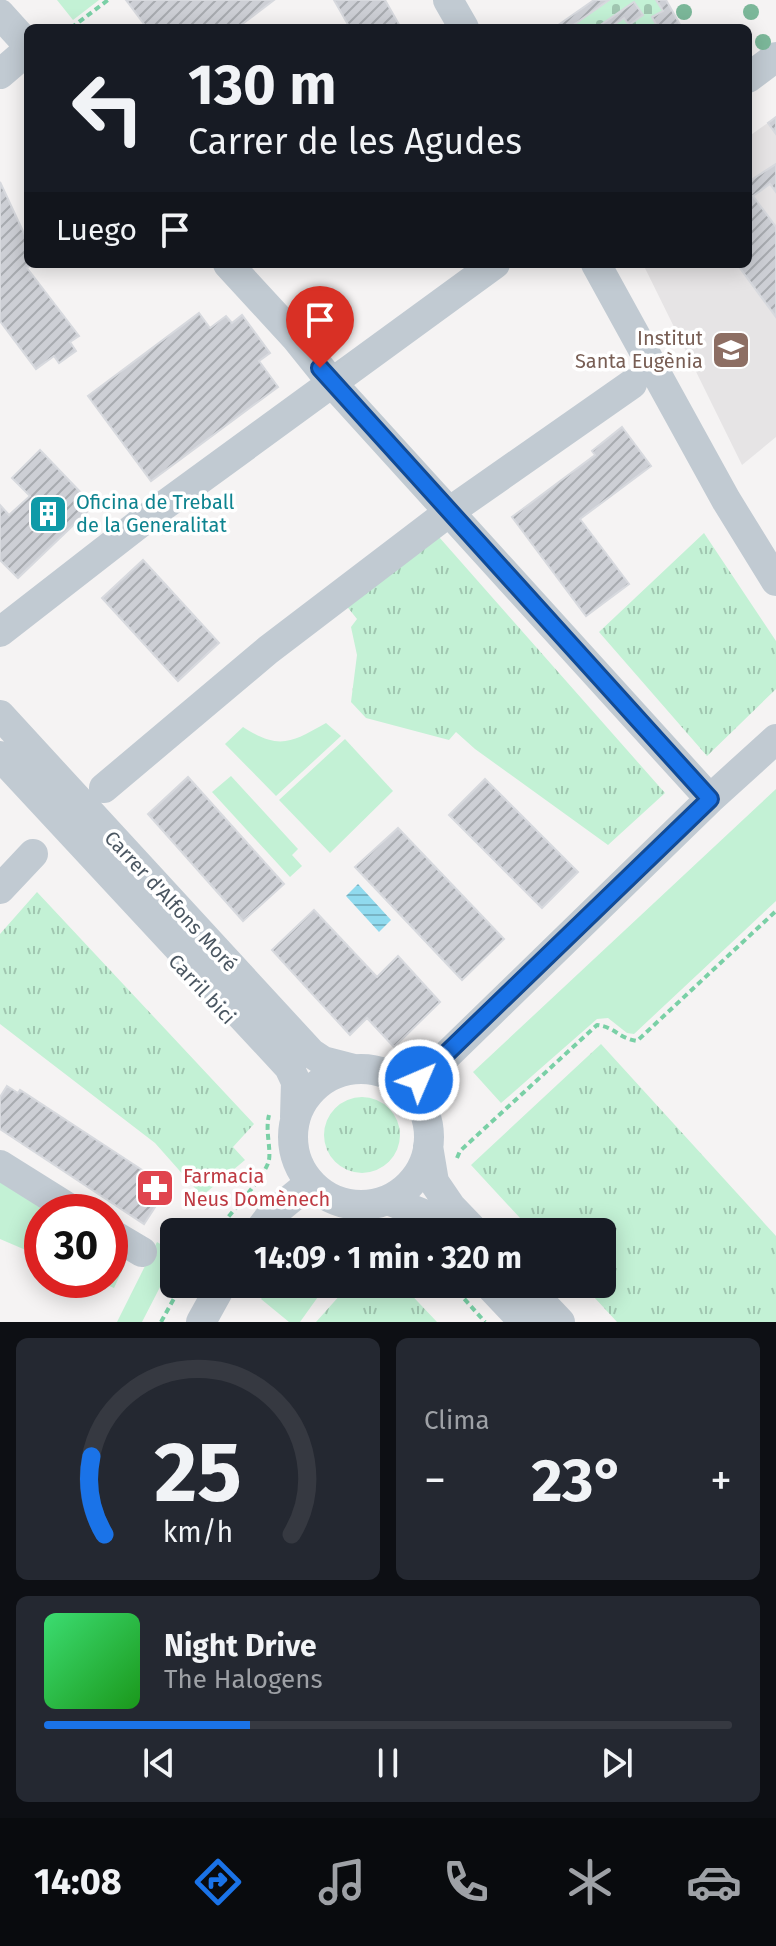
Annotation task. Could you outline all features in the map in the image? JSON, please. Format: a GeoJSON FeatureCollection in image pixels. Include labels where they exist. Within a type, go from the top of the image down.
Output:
{"type":"FeatureCollection","features":[{"type":"Feature","properties":{"kind":"street"},"geometry":{"type":"LineString","coordinates":[[448,0],[462,24]]}},
{"type":"Feature","properties":{"kind":"street"},"geometry":{"type":"LineString","coordinates":[[0,14],[24,43]]}},
{"type":"Feature","properties":{"kind":"street"},"geometry":{"type":"LineString","coordinates":[[0,74],[24,52]]}},
{"type":"Feature","properties":{"kind":"street"},"geometry":{"type":"LineString","coordinates":[[752,75],[776,57]]}},
{"type":"Feature","properties":{"kind":"street"},"geometry":{"type":"LineString","coordinates":[[232,268],[710,799]]}},
{"type":"Feature","properties":{"kind":"street"},"geometry":{"type":"LineString","coordinates":[[0,632],[144,520],[490,268]]}},
{"type":"Feature","properties":{"kind":"street"},"geometry":{"type":"LineString","coordinates":[[598,268],[726,500],[776,581]]}},
{"type":"Feature","properties":{"kind":"street"},"geometry":{"type":"LineString","coordinates":[[104,788],[268,650],[449,512],[632,384]]}},
{"type":"Feature","properties":{"kind":"street","name":"Carrer d'Alfons Moré"},"geometry":{"type":"LineString","coordinates":[[0,715],[311,1053],[323,1061],[354,1069]]}},
{"type":"Feature","properties":{"kind":"street"},"geometry":{"type":"LineString","coordinates":[[411,1090],[710,799],[776,739]]}},
{"type":"Feature","properties":{"kind":"street","name":"Carrer d'Alfons Moré"},"geometry":{"type":"LineString","coordinates":[[0,756],[289,1067],[296,1082],[283,1109]]}},
{"type":"Feature","properties":{"kind":"street"},"geometry":{"type":"LineString","coordinates":[[0,889],[33,854]]}},
{"type":"Feature","properties":{"kind":"street"},"geometry":{"type":"LineString","coordinates":[[428,1146],[425,1162],[411,1184],[388,1200],[377,1204],[342,1203],[324,1195],[310,1183],[299,1167],[283,1109],[340,1071],[378,1070],[402,1082],[425,1112],[434,1182],[462,1218]]}},
{"type":"Feature","properties":{"kind":"street"},"geometry":{"type":"LineString","coordinates":[[0,1165],[46,1194]]}},
{"type":"Feature","properties":{"kind":"street"},"geometry":{"type":"LineString","coordinates":[[269,1218],[310,1183]]}},
{"type":"Feature","properties":{"kind":"street"},"geometry":{"type":"LineString","coordinates":[[388,1200],[421,1213],[426,1218]]}},
{"type":"Feature","properties":{"kind":"street"},"geometry":{"type":"LineString","coordinates":[[128,1244],[142,1252]]}},
{"type":"Feature","properties":{"kind":"street"},"geometry":{"type":"LineString","coordinates":[[201,1322],[214,1298]]}},
{"type":"Feature","properties":{"kind":"street"},"geometry":{"type":"LineString","coordinates":[[501,1298],[524,1322]]}},
{"type":"Feature","properties":{"kind":"street"},"geometry":{"type":"LineString","coordinates":[[537,1298],[560,1322]]}},
{"type":"Feature","properties":{"kind":"path"},"geometry":{"type":"LineString","coordinates":[[76,24],[108,0]]}},
{"type":"Feature","properties":{"kind":"path"},"geometry":{"type":"LineString","coordinates":[[454,1164],[460,1151],[597,1025],[611,1027],[623,1039],[637,1041],[776,911]]}},
{"type":"Feature","properties":{"kind":"path"},"geometry":{"type":"LineString","coordinates":[[227,1218],[260,1177],[269,1160],[266,1130],[283,1109]]}},
{"type":"Feature","properties":{"kind":"path"},"geometry":{"type":"LineString","coordinates":[[161,1322],[174,1298]]}},
{"type":"Feature","properties":{"kind":"path"},"geometry":{"type":"LineString","coordinates":[[464,1298],[485,1322]]}},
{"type":"Feature","properties":{"kind":"shaded area","name":"Institut Santa Eugènia"},"geometry":{"type":"Polygon","coordinates":[[[776,117],[776,437],[742,465],[645,268],[752,268],[752,134],[776,117]]]}},
{"type":"Feature","properties":{"kind":"green space"},"geometry":{"type":"Polygon","coordinates":[[[57,0],[99,0],[73,20],[57,0]]]}},
{"type":"Feature","properties":{"kind":"green space"},"geometry":{"type":"Polygon","coordinates":[[[610,0],[656,0],[663,11],[652,17],[656,24],[576,24],[610,0]]]}},
{"type":"Feature","properties":{"kind":"green space"},"geometry":{"type":"Polygon","coordinates":[[[704,533],[776,641],[776,689],[707,756],[599,632],[704,533]]]}},
{"type":"Feature","properties":{"kind":"green space"},"geometry":{"type":"Polygon","coordinates":[[[439,537],[665,793],[608,845],[456,732],[449,740],[366,718],[351,702],[357,655],[351,627],[357,619],[345,604],[439,537]]]}},
{"type":"Feature","properties":{"kind":"green space"},"geometry":{"type":"Polygon","coordinates":[[[326,723],[341,736],[276,796],[225,744],[243,727],[266,739],[285,741],[326,723]]]}},
{"type":"Feature","properties":{"kind":"green space"},"geometry":{"type":"Polygon","coordinates":[[[345,739],[393,791],[330,853],[279,800],[345,739]]]}},
{"type":"Feature","properties":{"kind":"green space"},"geometry":{"type":"Polygon","coordinates":[[[231,776],[298,849],[292,855],[302,866],[290,877],[212,792],[231,776]]]}},
{"type":"Feature","properties":{"kind":"green space"},"geometry":{"type":"Polygon","coordinates":[[[776,789],[776,901],[634,1034],[627,1033],[608,1018],[597,1019],[501,1103],[473,1072],[776,789]]]}},
{"type":"Feature","properties":{"kind":"green space"},"geometry":{"type":"Polygon","coordinates":[[[37,892],[254,1124],[233,1147],[245,1160],[202,1196],[155,1143],[0,1024],[0,934],[37,892]]]}},
{"type":"Feature","properties":{"kind":"green space"},"geometry":{"type":"Polygon","coordinates":[[[601,1044],[776,1236],[776,1322],[617,1322],[595,1298],[616,1298],[616,1218],[520,1218],[471,1165],[601,1044]]]}},
{"type":"Feature","properties":{"kind":"green space"},"geometry":{"type":"Polygon","coordinates":[[[370,1097],[383,1103],[394,1114],[400,1135],[398,1150],[383,1167],[370,1173],[354,1173],[341,1167],[326,1150],[324,1127],[330,1114],[347,1099],[370,1097]]]}},
{"type":"Feature","properties":{"kind":"green space"},"geometry":{"type":"Polygon","coordinates":[[[0,1177],[25,1194],[24,1249],[0,1239],[0,1177]]]}},
{"type":"Feature","properties":{"kind":"green space"},"geometry":{"type":"Polygon","coordinates":[[[157,1242],[160,1244],[160,1287],[142,1322],[117,1322],[157,1242]]]}},
{"type":"Feature","properties":{"kind":"green space"},"geometry":{"type":"Polygon","coordinates":[[[317,1298],[300,1322],[289,1322],[261,1299],[317,1298]]]}},
{"type":"Feature","properties":{"kind":"green space"},"geometry":{"type":"Polygon","coordinates":[[[337,1298],[414,1298],[437,1322],[316,1322],[337,1298]]]}},
{"type":"Feature","properties":{"kind":"water"},"geometry":{"type":"Polygon","coordinates":[[[358,884],[391,920],[379,932],[346,896],[358,884]]]}},
{"type":"Feature","properties":{"kind":"building"},"geometry":{"type":"Polygon","coordinates":[[[126,0],[274,0],[242,24],[144,24],[126,0]]]}},
{"type":"Feature","properties":{"kind":"building"},"geometry":{"type":"Polygon","coordinates":[[[334,0],[385,0],[399,24],[348,24],[334,0]]]}},
{"type":"Feature","properties":{"kind":"building"},"geometry":{"type":"Polygon","coordinates":[[[594,0],[609,0],[575,24],[560,24],[594,0]]]}},
{"type":"Feature","properties":{"kind":"building"},"geometry":{"type":"Polygon","coordinates":[[[656,0],[666,0],[680,24],[656,24],[652,17],[663,11],[656,0]]]}},
{"type":"Feature","properties":{"kind":"building"},"geometry":{"type":"Polygon","coordinates":[[[634,2],[643,15],[630,24],[624,18],[615,24],[602,24],[634,2]]]}},
{"type":"Feature","properties":{"kind":"building"},"geometry":{"type":"Polygon","coordinates":[[[776,117],[776,134],[768,123],[776,117]]]}},
{"type":"Feature","properties":{"kind":"building"},"geometry":{"type":"Polygon","coordinates":[[[776,164],[776,192],[770,184],[753,196],[776,227],[776,317],[740,268],[752,268],[752,179],[776,164]]]}},
{"type":"Feature","properties":{"kind":"building"},"geometry":{"type":"Polygon","coordinates":[[[0,182],[24,233],[24,268],[79,336],[70,342],[76,351],[59,363],[54,356],[36,369],[0,321],[0,182]]]}},
{"type":"Feature","properties":{"kind":"building"},"geometry":{"type":"Polygon","coordinates":[[[199,313],[210,328],[226,316],[232,323],[242,315],[270,353],[259,361],[278,387],[151,481],[88,396],[199,313]]]}},
{"type":"Feature","properties":{"kind":"building"},"geometry":{"type":"Polygon","coordinates":[[[622,427],[651,466],[580,519],[629,584],[586,616],[512,517],[595,455],[592,451],[622,427]]]}},
{"type":"Feature","properties":{"kind":"building","name":"Oficina de Treball de la Generalitat"},"geometry":{"type":"Polygon","coordinates":[[[40,450],[86,498],[79,504],[87,512],[18,578],[0,560],[0,505],[9,515],[30,496],[12,478],[40,450]]]}},
{"type":"Feature","properties":{"kind":"building"},"geometry":{"type":"Polygon","coordinates":[[[143,560],[219,643],[178,681],[102,598],[143,560]]]}},
{"type":"Feature","properties":{"kind":"building"},"geometry":{"type":"Polygon","coordinates":[[[188,777],[284,884],[243,921],[148,814],[188,777]]]}},
{"type":"Feature","properties":{"kind":"building"},"geometry":{"type":"Polygon","coordinates":[[[485,779],[578,872],[542,908],[449,815],[485,779]]]}},
{"type":"Feature","properties":{"kind":"building"},"geometry":{"type":"Polygon","coordinates":[[[398,828],[504,939],[462,980],[355,867],[398,828]]]}},
{"type":"Feature","properties":{"kind":"building"},"geometry":{"type":"Polygon","coordinates":[[[314,910],[377,977],[398,956],[440,1002],[394,1047],[367,1018],[350,1035],[272,950],[314,910]]]}},
{"type":"Feature","properties":{"kind":"building"},"geometry":{"type":"Polygon","coordinates":[[[7,1086],[18,1093],[20,1090],[168,1187],[144,1224],[128,1213],[128,1194],[99,1194],[0,1129],[0,1097],[7,1086]]]}},
{"type":"Feature","properties":{"kind":"place","name":"Institut Santa Eugènia"},"geometry":{"type":"Point","coordinates":[731,350]}},
{"type":"Feature","properties":{"kind":"place","name":"Oficina de Treball de la Generalitat"},"geometry":{"type":"Point","coordinates":[48,514]}},
{"type":"Feature","properties":{"kind":"place","name":"Farmacia Neus Domènech"},"geometry":{"type":"Point","coordinates":[155,1188]}},
{"type":"Feature","properties":{"kind":"route"},"geometry":{"type":"LineString","coordinates":[[320,368],[710,799],[419,1080]]}}]}
